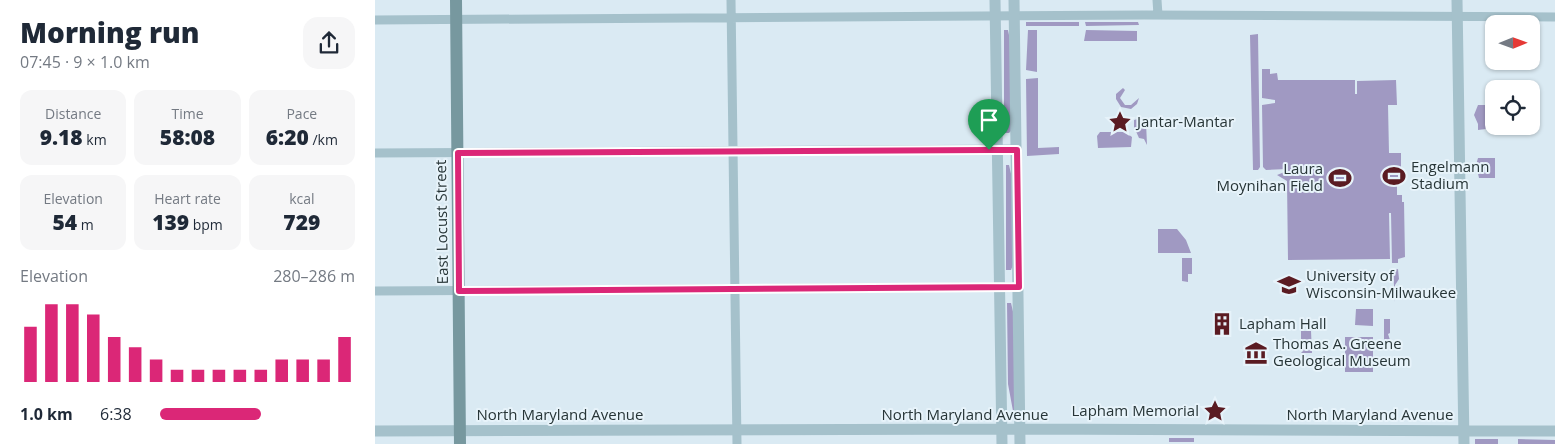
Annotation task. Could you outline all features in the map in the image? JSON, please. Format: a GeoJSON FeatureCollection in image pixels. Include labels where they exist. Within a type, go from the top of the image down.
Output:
{"type":"FeatureCollection","features":[{"type":"Feature","properties":{"kind":"main road","name":"East Locust Street"},"geometry":{"type":"LineString","coordinates":[[456,0],[461,444]]}},
{"type":"Feature","properties":{"kind":"street"},"geometry":{"type":"LineString","coordinates":[[731,0],[737,444]]}},
{"type":"Feature","properties":{"kind":"street"},"geometry":{"type":"LineString","coordinates":[[995,0],[1002,444]]}},
{"type":"Feature","properties":{"kind":"street"},"geometry":{"type":"LineString","coordinates":[[1014,0],[1020,444]]}},
{"type":"Feature","properties":{"kind":"street"},"geometry":{"type":"LineString","coordinates":[[1157,0],[1158,15]]}},
{"type":"Feature","properties":{"kind":"street"},"geometry":{"type":"LineString","coordinates":[[1457,0],[1464,444]]}},
{"type":"Feature","properties":{"kind":"street"},"geometry":{"type":"LineString","coordinates":[[375,20],[731,16],[1158,15],[1555,17]]}},
{"type":"Feature","properties":{"kind":"street"},"geometry":{"type":"LineString","coordinates":[[375,154],[1017,150]]}},
{"type":"Feature","properties":{"kind":"street"},"geometry":{"type":"LineString","coordinates":[[375,291],[1019,287]]}},
{"type":"Feature","properties":{"kind":"street","name":"North Maryland Avenue"},"geometry":{"type":"LineString","coordinates":[[375,431],[1020,429],[1555,431]]}},
{"type":"Feature","properties":{"kind":"shaded area"},"geometry":{"type":"Polygon","coordinates":[[[1026,22],[1079,22],[1079,26],[1026,26],[1026,22]]]}},
{"type":"Feature","properties":{"kind":"shaded area"},"geometry":{"type":"Polygon","coordinates":[[[1085,22],[1138,22],[1139,25],[1086,26],[1085,22]]]}},
{"type":"Feature","properties":{"kind":"shaded area"},"geometry":{"type":"Polygon","coordinates":[[[1004,30],[1008,30],[1013,55],[1011,131],[1009,133],[1004,133],[1004,30]]]}},
{"type":"Feature","properties":{"kind":"shaded area"},"geometry":{"type":"Polygon","coordinates":[[[1028,30],[1037,30],[1037,72],[1026,70],[1028,30]]]}},
{"type":"Feature","properties":{"kind":"shaded area"},"geometry":{"type":"Polygon","coordinates":[[[1086,30],[1137,31],[1137,41],[1084,41],[1086,30]]]}},
{"type":"Feature","properties":{"kind":"shaded area"},"geometry":{"type":"Polygon","coordinates":[[[1258,34],[1260,167],[1258,170],[1253,170],[1250,35],[1258,34]]]}},
{"type":"Feature","properties":{"kind":"shaded area","name":"Laura Moynihan Field"},"geometry":{"type":"Polygon","coordinates":[[[1262,69],[1270,69],[1270,74],[1277,73],[1278,80],[1355,80],[1355,94],[1357,94],[1357,81],[1396,80],[1397,105],[1388,105],[1389,153],[1401,153],[1401,184],[1397,184],[1397,195],[1402,195],[1402,202],[1404,202],[1405,257],[1398,259],[1398,263],[1392,263],[1391,213],[1389,213],[1390,259],[1288,260],[1287,181],[1277,175],[1287,171],[1287,169],[1266,170],[1263,167],[1262,105],[1275,103],[1275,100],[1262,98],[1262,69]]]}},
{"type":"Feature","properties":{"kind":"shaded area"},"geometry":{"type":"Polygon","coordinates":[[[1038,78],[1038,148],[1059,147],[1059,154],[1027,156],[1026,79],[1038,78]]]}},
{"type":"Feature","properties":{"kind":"shaded area"},"geometry":{"type":"Polygon","coordinates":[[[1123,88],[1125,90],[1120,98],[1125,105],[1131,105],[1139,98],[1137,104],[1131,109],[1121,107],[1116,99],[1116,94],[1123,88]]]}},
{"type":"Feature","properties":{"kind":"shaded area"},"geometry":{"type":"Polygon","coordinates":[[[1478,105],[1485,105],[1485,129],[1478,130],[1478,124],[1474,115],[1478,105]]]}},
{"type":"Feature","properties":{"kind":"shaded area"},"geometry":{"type":"Polygon","coordinates":[[[1141,118],[1146,122],[1147,145],[1144,139],[1139,138],[1134,127],[1134,120],[1141,118]]]}},
{"type":"Feature","properties":{"kind":"shaded area"},"geometry":{"type":"Polygon","coordinates":[[[1100,132],[1125,132],[1132,137],[1131,147],[1098,148],[1097,136],[1100,132]]]}},
{"type":"Feature","properties":{"kind":"shaded area"},"geometry":{"type":"Polygon","coordinates":[[[1478,158],[1495,158],[1495,178],[1479,178],[1476,165],[1478,158]]]}},
{"type":"Feature","properties":{"kind":"shaded area"},"geometry":{"type":"Polygon","coordinates":[[[1006,165],[1009,165],[1015,191],[1013,265],[1011,270],[1006,270],[1006,165]]]}},
{"type":"Feature","properties":{"kind":"shaded area"},"geometry":{"type":"Polygon","coordinates":[[[1158,229],[1177,229],[1186,240],[1191,253],[1158,253],[1158,229]]]}},
{"type":"Feature","properties":{"kind":"shaded area"},"geometry":{"type":"Polygon","coordinates":[[[1182,258],[1192,258],[1192,274],[1188,274],[1188,282],[1182,281],[1182,258]]]}},
{"type":"Feature","properties":{"kind":"shaded area"},"geometry":{"type":"Polygon","coordinates":[[[1398,269],[1399,279],[1395,285],[1395,302],[1393,270],[1398,269]]]}},
{"type":"Feature","properties":{"kind":"shaded area"},"geometry":{"type":"Polygon","coordinates":[[[1007,303],[1011,303],[1017,329],[1016,411],[1013,411],[1008,384],[1007,303]]]}},
{"type":"Feature","properties":{"kind":"shaded area"},"geometry":{"type":"Polygon","coordinates":[[[1356,309],[1373,309],[1373,326],[1355,325],[1356,309]]]}},
{"type":"Feature","properties":{"kind":"shaded area"},"geometry":{"type":"Polygon","coordinates":[[[1384,319],[1390,319],[1390,333],[1388,334],[1391,343],[1384,343],[1384,319]]]}},
{"type":"Feature","properties":{"kind":"shaded area"},"geometry":{"type":"Polygon","coordinates":[[[1301,331],[1311,331],[1312,353],[1301,353],[1303,351],[1301,349],[1301,331]]]}},
{"type":"Feature","properties":{"kind":"shaded area"},"geometry":{"type":"Polygon","coordinates":[[[1345,337],[1373,337],[1373,372],[1345,372],[1345,337]]]}},
{"type":"Feature","properties":{"kind":"shaded area"},"geometry":{"type":"Polygon","coordinates":[[[1169,438],[1194,438],[1194,442],[1169,442],[1169,438]]]}},
{"type":"Feature","properties":{"kind":"shaded area"},"geometry":{"type":"Polygon","coordinates":[[[1475,439],[1498,439],[1498,444],[1475,444],[1475,439]]]}},
{"type":"Feature","properties":{"kind":"shaded area"},"geometry":{"type":"Polygon","coordinates":[[[1518,439],[1555,440],[1555,444],[1518,444],[1518,439]]]}},
{"type":"Feature","properties":{"kind":"place","name":"Jantar-Mantar"},"geometry":{"type":"Point","coordinates":[1120,122]}},
{"type":"Feature","properties":{"kind":"place","name":"Engelmann Stadium"},"geometry":{"type":"Point","coordinates":[1394,176]}},
{"type":"Feature","properties":{"kind":"place","name":"Laura Moynihan Field"},"geometry":{"type":"Point","coordinates":[1340,178]}},
{"type":"Feature","properties":{"kind":"place","name":"University of Wisconsin-Milwaukee"},"geometry":{"type":"Point","coordinates":[1289,285]}},
{"type":"Feature","properties":{"kind":"place","name":"Lapham Hall"},"geometry":{"type":"Point","coordinates":[1222,324]}},
{"type":"Feature","properties":{"kind":"place","name":"Thomas A. Greene Geological Museum"},"geometry":{"type":"Point","coordinates":[1256,353]}},
{"type":"Feature","properties":{"kind":"place","name":"Lapham Memorial"},"geometry":{"type":"Point","coordinates":[1215,411]}},
{"type":"Feature","properties":{"kind":"route"},"geometry":{"type":"LineString","coordinates":[[989,150],[1017,150],[1019,287],[459,291],[458,153],[989,150]]}}]}
